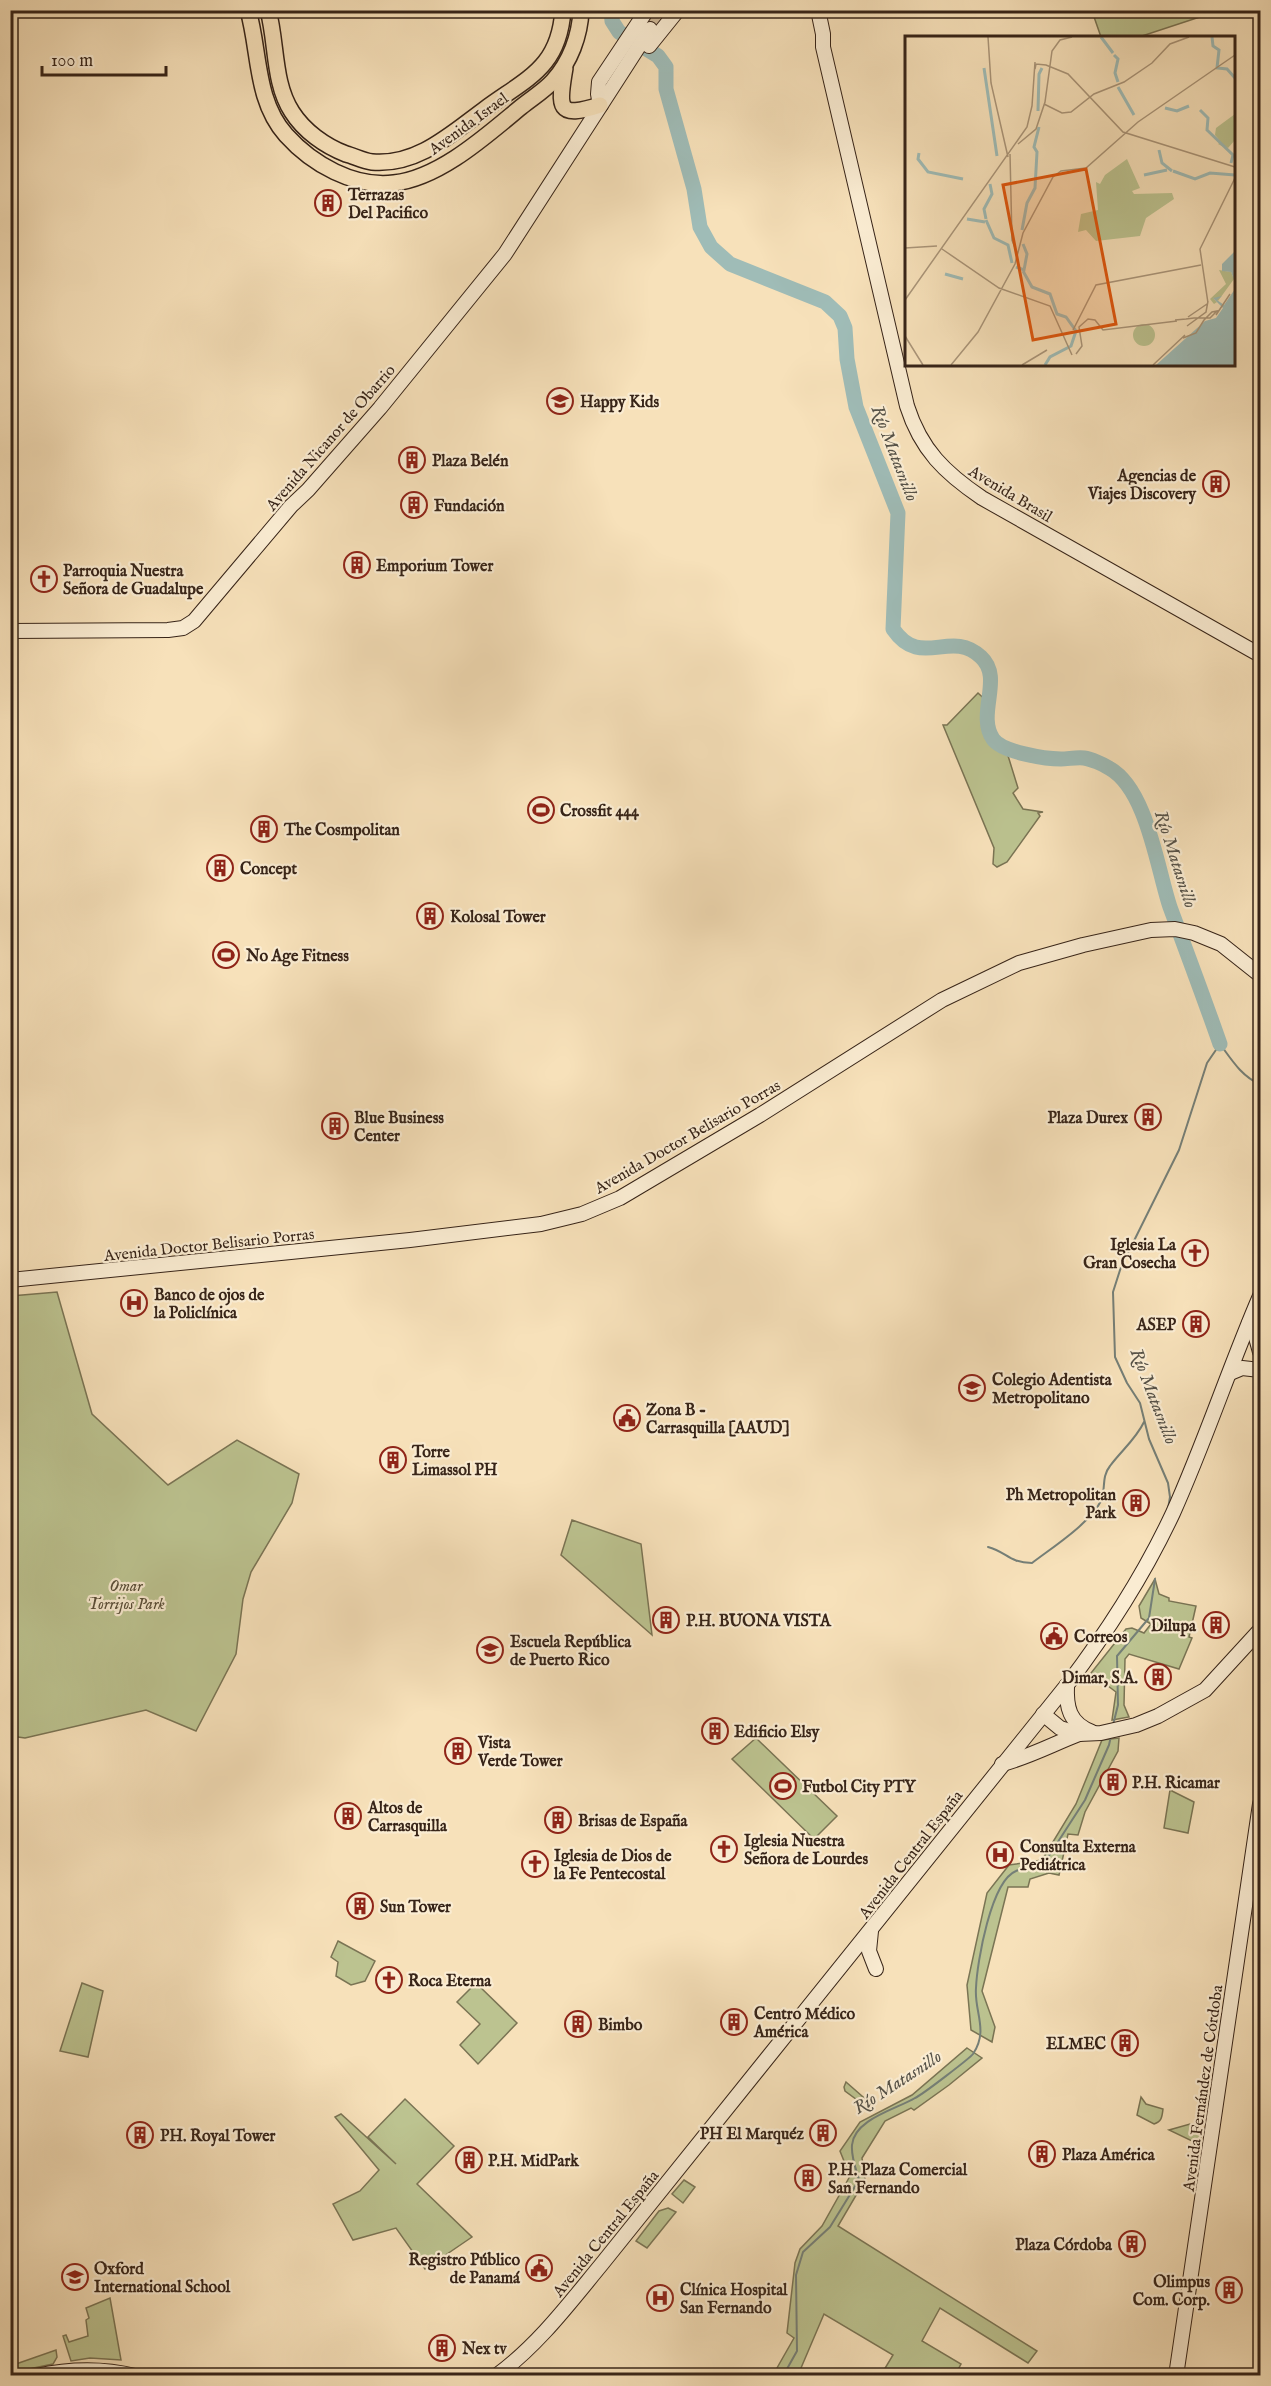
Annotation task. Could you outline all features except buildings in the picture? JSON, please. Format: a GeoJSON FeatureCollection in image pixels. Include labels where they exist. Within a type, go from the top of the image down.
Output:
{"type":"FeatureCollection","features":[{"type":"Feature","properties":{"kind":"main road","name":"Avenida Israel"},"geometry":{"type":"LineString","coordinates":[[248,10],[263,92],[270,110],[285,134],[317,163],[350,178],[392,183],[404,181],[444,164],[485,136],[554,80],[566,63],[577,39],[580,10]]}},
{"type":"Feature","properties":{"kind":"main road","name":"Avenida Israel"},"geometry":{"type":"LineString","coordinates":[[268,10],[279,75],[285,98],[293,114],[326,145],[370,162],[402,161],[443,140],[538,70],[551,56],[560,36],[563,10]]}},
{"type":"Feature","properties":{"kind":"main road","name":"Avenida Nicanor de Obarrio"},"geometry":{"type":"LineString","coordinates":[[600,105],[599,82],[617,53],[648,24],[678,10]]}},
{"type":"Feature","properties":{"kind":"main road","name":"Avenida Brasil"},"geometry":{"type":"LineString","coordinates":[[810,10],[815,36],[823,46]]}},
{"type":"Feature","properties":{"kind":"main road","name":"Avenida Brasil"},"geometry":{"type":"LineString","coordinates":[[818,10],[823,46],[907,406],[920,440],[946,470],[982,498],[1260,656]]}},
{"type":"Feature","properties":{"kind":"main road","name":"Avenida Nicanor de Obarrio"},"geometry":{"type":"LineString","coordinates":[[591,119],[607,106],[633,63],[648,24]]}},
{"type":"Feature","properties":{"kind":"main road"},"geometry":{"type":"LineString","coordinates":[[566,63],[560,97],[563,107],[568,111],[576,112],[600,105]]}},
{"type":"Feature","properties":{"kind":"main road","name":"Avenida Nicanor de Obarrio"},"geometry":{"type":"LineString","coordinates":[[10,631],[168,630],[183,628],[194,621],[291,506],[308,490],[380,408],[491,272],[505,254],[600,105],[633,63]]}},
{"type":"Feature","properties":{"kind":"main road","name":"Avenida Doctor Belisario Porras"},"geometry":{"type":"LineString","coordinates":[[10,1280],[410,1240],[541,1224],[582,1214],[620,1198],[760,1115],[942,1000],[1018,963],[1083,945],[1151,930],[1175,929],[1194,933],[1221,944],[1260,975]]}},
{"type":"Feature","properties":{"kind":"main road","name":"Avenida Central España"},"geometry":{"type":"LineString","coordinates":[[496,2376],[525,2352],[553,2323],[1067,1685],[1115,1619],[1159,1541],[1230,1374],[1260,1296]]}},
{"type":"Feature","properties":{"kind":"main road"},"geometry":{"type":"LineString","coordinates":[[1249,1323],[1256,1334],[1260,1352]]}},
{"type":"Feature","properties":{"kind":"main road"},"geometry":{"type":"LineString","coordinates":[[1230,1374],[1242,1368],[1260,1370]]}},
{"type":"Feature","properties":{"kind":"main road"},"geometry":{"type":"LineString","coordinates":[[1002,1764],[1023,1759],[1051,1744],[1079,1734],[1104,1732],[1158,1716],[1205,1690],[1260,1629]]}},
{"type":"Feature","properties":{"kind":"main road"},"geometry":{"type":"LineString","coordinates":[[1067,1685],[1067,1705],[1073,1719],[1079,1725],[1104,1732]]}},
{"type":"Feature","properties":{"kind":"main road"},"geometry":{"type":"LineString","coordinates":[[1043,1714],[1060,1728],[1079,1734]]}},
{"type":"Feature","properties":{"kind":"main road","name":"Avenida Fernández de Córdoba"},"geometry":{"type":"LineString","coordinates":[[1176,2376],[1260,1806]]}},
{"type":"Feature","properties":{"kind":"main road"},"geometry":{"type":"LineString","coordinates":[[872,1929],[869,1951],[876,1969]]}},
{"type":"Feature","properties":{"kind":"main road"},"geometry":{"type":"LineString","coordinates":[[36,2376],[73,2370],[98,2370],[135,2376]]}},
{"type":"Feature","properties":{"kind":"green space"},"geometry":{"type":"Polygon","coordinates":[[[1092,10],[1218,11],[1142,36],[1101,36],[1092,10]]]}},
{"type":"Feature","properties":{"kind":"green space"},"geometry":{"type":"Polygon","coordinates":[[[978,693],[991,705],[990,721],[995,736],[1005,746],[1018,788],[1013,793],[1023,809],[1043,812],[1038,813],[1040,816],[1007,862],[997,867],[993,864],[994,848],[943,725],[947,725],[978,693]]]}},
{"type":"Feature","properties":{"kind":"green space","name":"Omar Torrijos Park"},"geometry":{"type":"Polygon","coordinates":[[[57,1292],[92,1414],[168,1485],[237,1440],[299,1474],[292,1503],[251,1572],[243,1599],[236,1654],[196,1731],[146,1710],[25,1738],[11,1736],[11,1296],[57,1292]]]}},
{"type":"Feature","properties":{"kind":"green space"},"geometry":{"type":"Polygon","coordinates":[[[572,1520],[641,1544],[652,1635],[561,1555],[572,1520]]]}},
{"type":"Feature","properties":{"kind":"green space"},"geometry":{"type":"Polygon","coordinates":[[[1155,1579],[1159,1594],[1169,1598],[1169,1601],[1196,1606],[1189,1637],[1192,1638],[1179,1669],[1129,1654],[1125,1659],[1124,1705],[1129,1717],[1112,1720],[1116,1692],[1091,1673],[1126,1629],[1132,1628],[1144,1633],[1151,1624],[1141,1618],[1139,1606],[1155,1579]]]}},
{"type":"Feature","properties":{"kind":"green space","name":"Futbol City PTY"},"geometry":{"type":"Polygon","coordinates":[[[756,1738],[837,1816],[814,1839],[732,1759],[756,1738]]]}},
{"type":"Feature","properties":{"kind":"green space"},"geometry":{"type":"Polygon","coordinates":[[[1119,1738],[1118,1751],[1085,1812],[1078,1835],[1068,1834],[1059,1875],[1049,1873],[1030,1879],[1028,1887],[1008,1887],[982,1991],[995,2027],[992,2042],[971,2030],[967,1985],[987,1893],[1009,1865],[1042,1860],[1076,1804],[1102,1740],[1119,1738]]]}},
{"type":"Feature","properties":{"kind":"green space"},"geometry":{"type":"Polygon","coordinates":[[[1170,1790],[1194,1802],[1188,1833],[1164,1828],[1170,1790]]]}},
{"type":"Feature","properties":{"kind":"green space"},"geometry":{"type":"Polygon","coordinates":[[[338,1941],[375,1961],[365,1981],[351,1985],[336,1976],[338,1962],[331,1957],[338,1941]]]}},
{"type":"Feature","properties":{"kind":"green space"},"geometry":{"type":"Polygon","coordinates":[[[82,1983],[103,1991],[88,2057],[60,2051],[82,1983]]]}},
{"type":"Feature","properties":{"kind":"green space"},"geometry":{"type":"Polygon","coordinates":[[[476,1983],[517,2023],[478,2064],[460,2045],[480,2024],[457,2002],[476,1983]]]}},
{"type":"Feature","properties":{"kind":"green space"},"geometry":{"type":"Polygon","coordinates":[[[967,2048],[982,2058],[914,2110],[911,2108],[885,2121],[862,2158],[865,2180],[838,2226],[1037,2351],[1028,2363],[940,2308],[922,2341],[961,2364],[955,2375],[881,2375],[893,2355],[824,2314],[798,2375],[773,2375],[794,2338],[787,2333],[795,2263],[800,2249],[822,2226],[850,2176],[840,2151],[860,2122],[912,2095],[967,2048]]]}},
{"type":"Feature","properties":{"kind":"green space"},"geometry":{"type":"Polygon","coordinates":[[[846,2082],[870,2103],[874,2100],[876,2102],[864,2105],[845,2091],[846,2082]]]}},
{"type":"Feature","properties":{"kind":"green space"},"geometry":{"type":"Polygon","coordinates":[[[1141,2097],[1146,2104],[1163,2109],[1159,2122],[1154,2124],[1137,2115],[1141,2097]]]}},
{"type":"Feature","properties":{"kind":"green space"},"geometry":{"type":"Polygon","coordinates":[[[405,2099],[454,2146],[417,2184],[472,2237],[425,2269],[396,2228],[353,2240],[333,2204],[360,2191],[379,2170],[335,2117],[341,2114],[396,2164],[368,2137],[405,2099]]]}},
{"type":"Feature","properties":{"kind":"green space"},"geometry":{"type":"Polygon","coordinates":[[[1190,2124],[1202,2132],[1201,2138],[1194,2142],[1169,2130],[1190,2124]]]}},
{"type":"Feature","properties":{"kind":"green space"},"geometry":{"type":"Polygon","coordinates":[[[684,2180],[695,2187],[683,2203],[672,2194],[684,2180]]]}},
{"type":"Feature","properties":{"kind":"green space"},"geometry":{"type":"Polygon","coordinates":[[[668,2208],[676,2212],[647,2248],[636,2241],[659,2211],[668,2208]]]}},
{"type":"Feature","properties":{"kind":"green space"},"geometry":{"type":"Polygon","coordinates":[[[110,2298],[121,2360],[90,2358],[71,2361],[63,2336],[66,2335],[69,2342],[88,2336],[86,2320],[89,2318],[86,2308],[110,2298]]]}},
{"type":"Feature","properties":{"kind":"green space"},"geometry":{"type":"Polygon","coordinates":[[[56,2350],[57,2357],[53,2364],[19,2371],[16,2364],[56,2350]]]}},
{"type":"Feature","properties":{"kind":"waterway","name":"Río Matasnillo"},"geometry":{"type":"LineString","coordinates":[[611,10],[612,21],[619,32],[658,56],[666,67],[666,89],[694,189],[700,227],[711,247],[730,264],[825,302],[840,316],[845,328],[847,359],[856,407],[898,513],[893,629],[904,641],[914,647],[958,646],[969,649],[981,657],[990,675],[987,719],[993,739],[998,744],[1035,756],[1054,759],[1090,759],[1106,766],[1122,778],[1142,811],[1170,907],[1220,1044]]}},
{"type":"Feature","properties":{"kind":"waterway","name":"Río Matasnillo"},"geometry":{"type":"LineString","coordinates":[[1168,1509],[1170,1497],[1168,1483],[1149,1439],[1140,1403],[1127,1383],[1115,1357],[1113,1292],[1121,1267],[1179,1150],[1207,1063],[1220,1044],[1242,1072],[1260,1084]]}},
{"type":"Feature","properties":{"kind":"waterway"},"geometry":{"type":"LineString","coordinates":[[988,1547],[1018,1561],[1032,1563],[1070,1535],[1088,1518],[1101,1501],[1107,1470],[1144,1422]]}},
{"type":"Feature","properties":{"kind":"waterway","name":"Río Matasnillo"},"geometry":{"type":"LineString","coordinates":[[1113,1725],[1118,1705],[1117,1656],[1149,1618],[1155,1579]]}},
{"type":"Feature","properties":{"kind":"waterway","name":"Río Matasnillo"},"geometry":{"type":"LineString","coordinates":[[783,2376],[797,2351],[796,2275],[803,2252],[830,2227],[859,2180],[852,2154],[855,2136],[868,2122],[919,2095],[973,2054],[980,2037],[976,1997],[979,1960],[987,1924],[999,1890],[1007,1878],[1016,1871],[1043,1865],[1085,1800],[1111,1736]]}},
{"type":"Feature","properties":{"kind":"tunnel"},"geometry":{"type":"LineString","coordinates":[[650,29],[663,10]]}},
{"type":"Feature","properties":{"kind":"place","name":"Terrazas Del Pacifico"},"geometry":{"type":"Point","coordinates":[328,203]}},
{"type":"Feature","properties":{"kind":"place","name":"Happy Kids"},"geometry":{"type":"Point","coordinates":[560,401]}},
{"type":"Feature","properties":{"kind":"place","name":"Plaza Belén"},"geometry":{"type":"Point","coordinates":[412,460]}},
{"type":"Feature","properties":{"kind":"place","name":"Agencias de Viajes Discovery"},"geometry":{"type":"Point","coordinates":[1216,484]}},
{"type":"Feature","properties":{"kind":"place","name":"Fundación"},"geometry":{"type":"Point","coordinates":[414,505]}},
{"type":"Feature","properties":{"kind":"place","name":"Emporium Tower"},"geometry":{"type":"Point","coordinates":[357,565]}},
{"type":"Feature","properties":{"kind":"place","name":"Parroquia Nuestra Señora de Guadalupe"},"geometry":{"type":"Point","coordinates":[44,579]}},
{"type":"Feature","properties":{"kind":"place","name":"Crossfit 444"},"geometry":{"type":"Point","coordinates":[541,810]}},
{"type":"Feature","properties":{"kind":"place","name":"The Cosmpolitan"},"geometry":{"type":"Point","coordinates":[264,829]}},
{"type":"Feature","properties":{"kind":"place","name":"Concept"},"geometry":{"type":"Point","coordinates":[220,868]}},
{"type":"Feature","properties":{"kind":"place","name":"Kolosal Tower"},"geometry":{"type":"Point","coordinates":[430,916]}},
{"type":"Feature","properties":{"kind":"place","name":"No Age Fitness"},"geometry":{"type":"Point","coordinates":[226,955]}},
{"type":"Feature","properties":{"kind":"place","name":"Plaza Durex"},"geometry":{"type":"Point","coordinates":[1148,1117]}},
{"type":"Feature","properties":{"kind":"place","name":"Blue Business Center"},"geometry":{"type":"Point","coordinates":[335,1126]}},
{"type":"Feature","properties":{"kind":"place","name":"Iglesia La Gran Cosecha"},"geometry":{"type":"Point","coordinates":[1195,1253]}},
{"type":"Feature","properties":{"kind":"place","name":"Banco de ojos de la Policlínica"},"geometry":{"type":"Point","coordinates":[134,1303]}},
{"type":"Feature","properties":{"kind":"place","name":"ASEP"},"geometry":{"type":"Point","coordinates":[1196,1324]}},
{"type":"Feature","properties":{"kind":"place","name":"Colegio Adentista Metropolitano"},"geometry":{"type":"Point","coordinates":[972,1388]}},
{"type":"Feature","properties":{"kind":"place","name":"Zona B - Carrasquilla [AAUD]"},"geometry":{"type":"Point","coordinates":[627,1418]}},
{"type":"Feature","properties":{"kind":"place","name":"Torre Limassol PH"},"geometry":{"type":"Point","coordinates":[393,1460]}},
{"type":"Feature","properties":{"kind":"place","name":"Ph Metropolitan Park"},"geometry":{"type":"Point","coordinates":[1136,1503]}},
{"type":"Feature","properties":{"kind":"place","name":"P.H. BUONA VISTA"},"geometry":{"type":"Point","coordinates":[666,1620]}},
{"type":"Feature","properties":{"kind":"place","name":"Dilupa"},"geometry":{"type":"Point","coordinates":[1216,1625]}},
{"type":"Feature","properties":{"kind":"place","name":"Correos"},"geometry":{"type":"Point","coordinates":[1054,1636]}},
{"type":"Feature","properties":{"kind":"place","name":"Escuela República de Puerto Rico"},"geometry":{"type":"Point","coordinates":[490,1650]}},
{"type":"Feature","properties":{"kind":"place","name":"Dimar, S.A."},"geometry":{"type":"Point","coordinates":[1158,1677]}},
{"type":"Feature","properties":{"kind":"place","name":"Edificio Elsy"},"geometry":{"type":"Point","coordinates":[715,1731]}},
{"type":"Feature","properties":{"kind":"place","name":"Vista Verde Tower"},"geometry":{"type":"Point","coordinates":[458,1751]}},
{"type":"Feature","properties":{"kind":"place","name":"P.H. Ricamar"},"geometry":{"type":"Point","coordinates":[1113,1782]}},
{"type":"Feature","properties":{"kind":"place","name":"Futbol City PTY"},"geometry":{"type":"Point","coordinates":[783,1786]}},
{"type":"Feature","properties":{"kind":"place","name":"Altos de Carrasquilla"},"geometry":{"type":"Point","coordinates":[348,1816]}},
{"type":"Feature","properties":{"kind":"place","name":"Brisas de España"},"geometry":{"type":"Point","coordinates":[558,1820]}},
{"type":"Feature","properties":{"kind":"place","name":"Iglesia Nuestra Señora de Lourdes"},"geometry":{"type":"Point","coordinates":[724,1849]}},
{"type":"Feature","properties":{"kind":"place","name":"Consulta Externa Pediátrica"},"geometry":{"type":"Point","coordinates":[1000,1855]}},
{"type":"Feature","properties":{"kind":"place","name":"Iglesia de Dios de la Fe Pentecostal"},"geometry":{"type":"Point","coordinates":[535,1864]}},
{"type":"Feature","properties":{"kind":"place","name":"Sun Tower"},"geometry":{"type":"Point","coordinates":[360,1906]}},
{"type":"Feature","properties":{"kind":"place","name":"Roca Eterna"},"geometry":{"type":"Point","coordinates":[389,1980]}},
{"type":"Feature","properties":{"kind":"place","name":"Centro Médico América"},"geometry":{"type":"Point","coordinates":[734,2022]}},
{"type":"Feature","properties":{"kind":"place","name":"Bimbo"},"geometry":{"type":"Point","coordinates":[578,2024]}},
{"type":"Feature","properties":{"kind":"place","name":"ELMEC"},"geometry":{"type":"Point","coordinates":[1125,2043]}},
{"type":"Feature","properties":{"kind":"place","name":"PH El Marquéz"},"geometry":{"type":"Point","coordinates":[823,2133]}},
{"type":"Feature","properties":{"kind":"place","name":"PH. Royal Tower"},"geometry":{"type":"Point","coordinates":[140,2135]}},
{"type":"Feature","properties":{"kind":"place","name":"Plaza América"},"geometry":{"type":"Point","coordinates":[1042,2154]}},
{"type":"Feature","properties":{"kind":"place","name":"P.H. MidPark"},"geometry":{"type":"Point","coordinates":[469,2160]}},
{"type":"Feature","properties":{"kind":"place","name":"P.H. Plaza Comercial San Fernando"},"geometry":{"type":"Point","coordinates":[808,2178]}},
{"type":"Feature","properties":{"kind":"place","name":"Plaza Córdoba"},"geometry":{"type":"Point","coordinates":[1132,2244]}},
{"type":"Feature","properties":{"kind":"place","name":"Registro Público de Panamá"},"geometry":{"type":"Point","coordinates":[539,2268]}},
{"type":"Feature","properties":{"kind":"place","name":"Oxford International School"},"geometry":{"type":"Point","coordinates":[75,2277]}},
{"type":"Feature","properties":{"kind":"place","name":"Olimpus Com. Corp."},"geometry":{"type":"Point","coordinates":[1229,2290]}},
{"type":"Feature","properties":{"kind":"place","name":"Clínica Hospital San Fernando"},"geometry":{"type":"Point","coordinates":[660,2298]}},
{"type":"Feature","properties":{"kind":"place","name":"Nex tv"},"geometry":{"type":"Point","coordinates":[442,2348]}}]}
